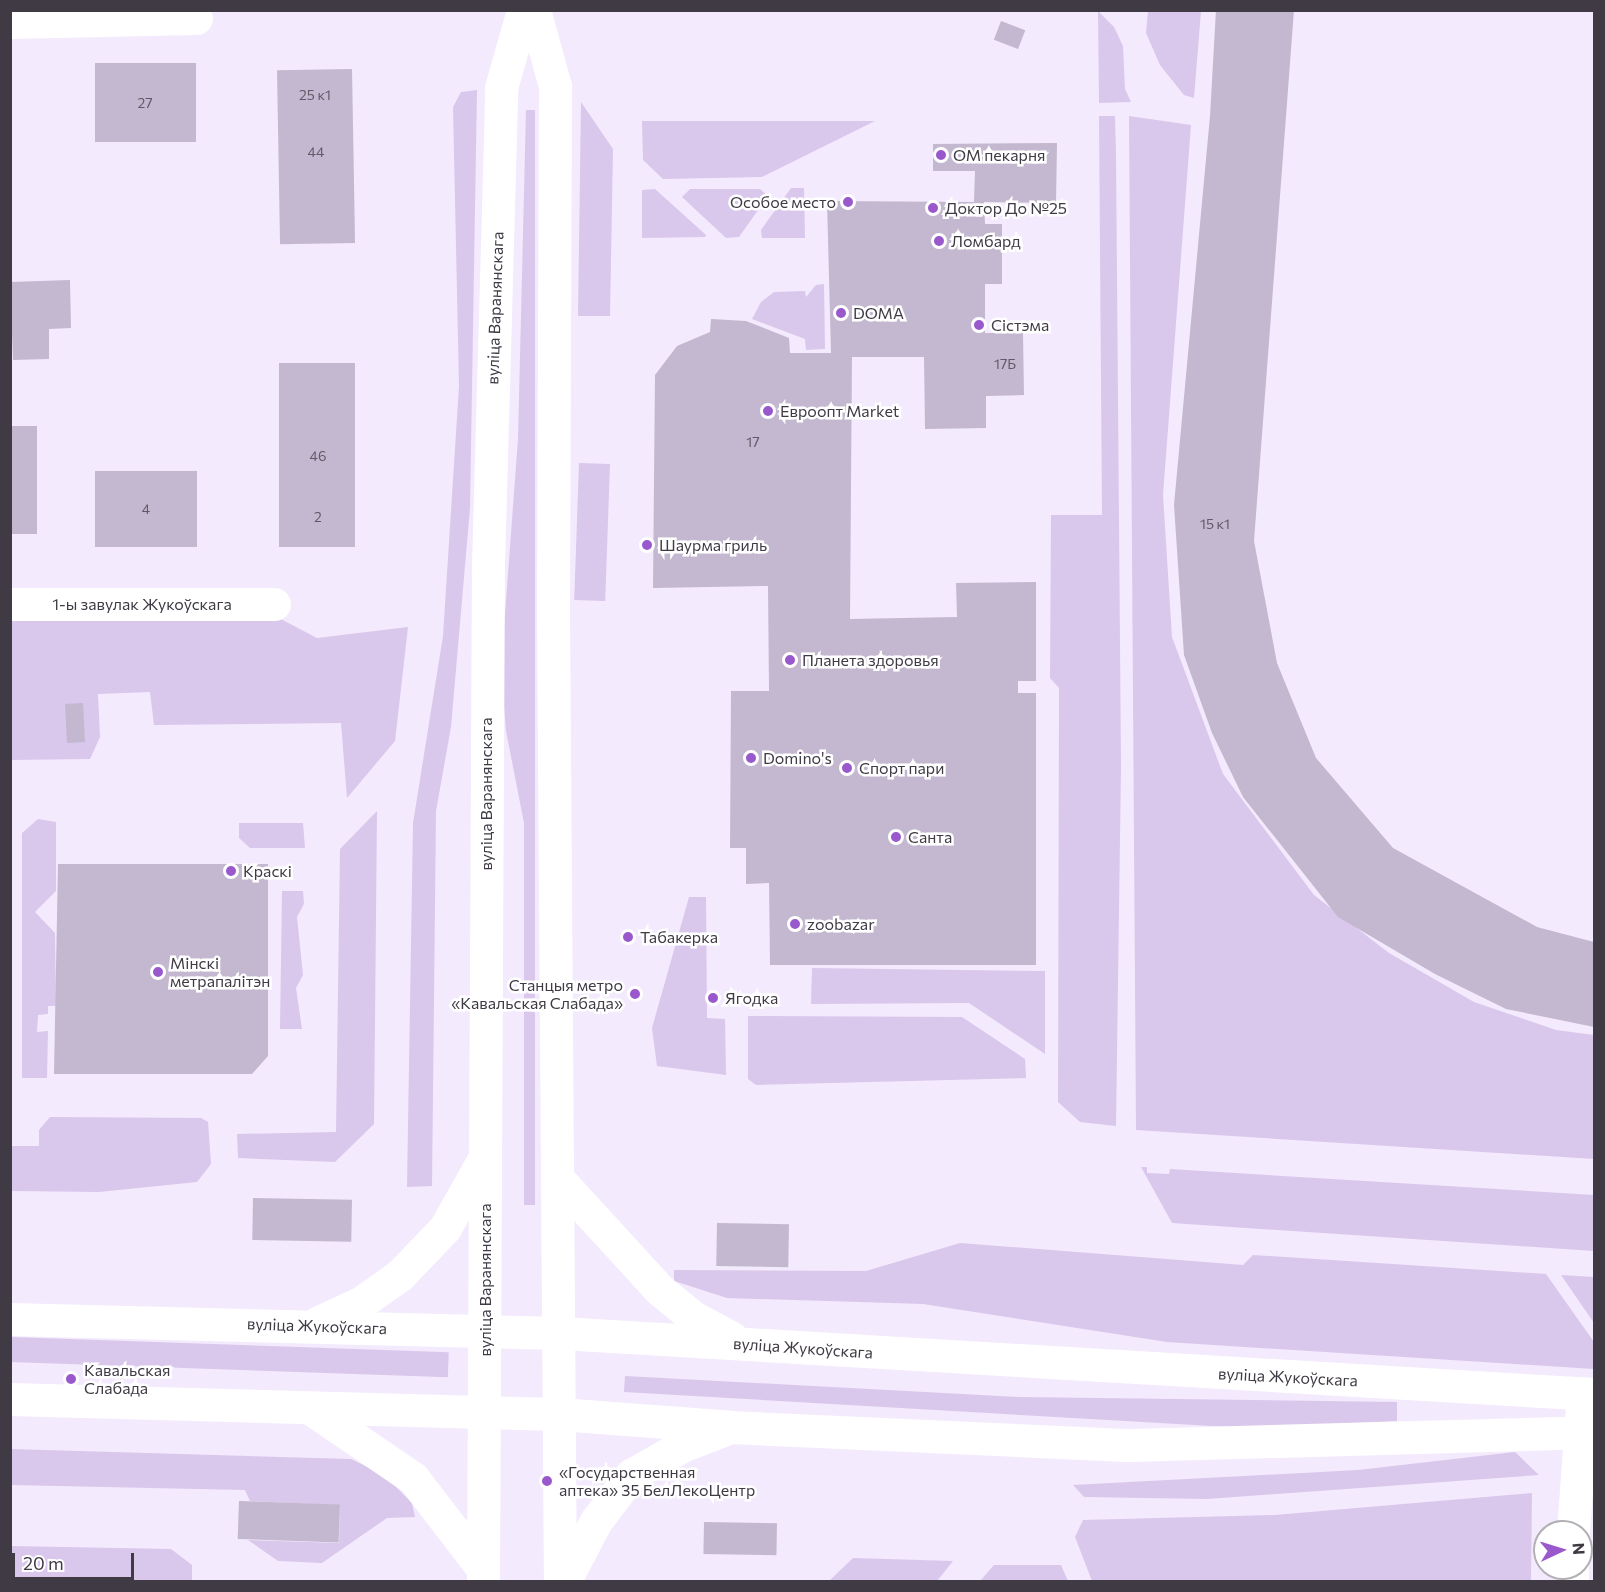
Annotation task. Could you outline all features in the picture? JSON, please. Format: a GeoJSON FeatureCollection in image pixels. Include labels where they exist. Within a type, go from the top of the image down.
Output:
{"type":"FeatureCollection","features":[{"type":"Feature","properties":{"kind":"main road","name":"вуліца Варанянскага"},"geometry":{"type":"LineString","coordinates":[[483,1575],[488,566],[501,88],[523,10]]}},
{"type":"Feature","properties":{"kind":"main road"},"geometry":{"type":"LineString","coordinates":[[534,10],[555,86],[553,623],[562,1581]]}},
{"type":"Feature","properties":{"kind":"main road"},"geometry":{"type":"LineString","coordinates":[[10,22],[196,18]]}},
{"type":"Feature","properties":{"kind":"main road","name":"1-ы завулак Жукоўскага"},"geometry":{"type":"LineString","coordinates":[[10,604],[274,603]]}},
{"type":"Feature","properties":{"kind":"main road"},"geometry":{"type":"LineString","coordinates":[[310,1326],[362,1302],[400,1275],[445,1228],[486,1155]]}},
{"type":"Feature","properties":{"kind":"main road"},"geometry":{"type":"LineString","coordinates":[[560,1181],[660,1290],[693,1317],[742,1344]]}},
{"type":"Feature","properties":{"kind":"main road","name":"вуліца Жукоўскага"},"geometry":{"type":"LineString","coordinates":[[10,1319],[560,1333],[1588,1394]]}},
{"type":"Feature","properties":{"kind":"main road"},"geometry":{"type":"LineString","coordinates":[[1575,1520],[1587,1432],[1588,1394]]}},
{"type":"Feature","properties":{"kind":"main road"},"geometry":{"type":"LineString","coordinates":[[10,1400],[559,1414],[730,1427],[1131,1445],[1587,1432]]}},
{"type":"Feature","properties":{"kind":"main road"},"geometry":{"type":"LineString","coordinates":[[309,1407],[413,1478],[483,1575]]}},
{"type":"Feature","properties":{"kind":"main road"},"geometry":{"type":"LineString","coordinates":[[562,1581],[596,1521],[631,1475],[682,1446],[730,1427]]}},
{"type":"Feature","properties":{"kind":"shaded area"},"geometry":{"type":"Polygon","coordinates":[[[1098,11],[1114,27],[1123,46],[1125,89],[1131,102],[1099,103],[1098,11]]]}},
{"type":"Feature","properties":{"kind":"shaded area"},"geometry":{"type":"Polygon","coordinates":[[[1148,11],[1201,11],[1194,98],[1184,95],[1160,65],[1146,33],[1148,11]]]}},
{"type":"Feature","properties":{"kind":"shaded area"},"geometry":{"type":"Polygon","coordinates":[[[477,90],[470,508],[451,727],[436,811],[432,1186],[407,1187],[413,823],[443,636],[459,386],[453,107],[461,92],[477,90]]]}},
{"type":"Feature","properties":{"kind":"shaded area"},"geometry":{"type":"Polygon","coordinates":[[[581,102],[613,149],[610,316],[578,316],[581,102]]]}},
{"type":"Feature","properties":{"kind":"shaded area"},"geometry":{"type":"Polygon","coordinates":[[[526,110],[535,110],[535,1205],[524,1205],[524,823],[506,731],[501,668],[518,439],[526,110]]]}},
{"type":"Feature","properties":{"kind":"shaded area"},"geometry":{"type":"Polygon","coordinates":[[[1099,116],[1115,116],[1116,153],[1121,767],[1116,1126],[1080,1122],[1058,1102],[1059,688],[1050,678],[1051,515],[1102,515],[1099,116]]]}},
{"type":"Feature","properties":{"kind":"shaded area"},"geometry":{"type":"Polygon","coordinates":[[[1129,116],[1191,125],[1163,495],[1172,637],[1223,774],[1314,895],[1389,953],[1474,1002],[1556,1030],[1594,1035],[1594,1159],[1136,1130],[1129,116]]]}},
{"type":"Feature","properties":{"kind":"shaded area"},"geometry":{"type":"Polygon","coordinates":[[[642,121],[875,121],[762,177],[663,179],[643,160],[642,121]]]}},
{"type":"Feature","properties":{"kind":"shaded area"},"geometry":{"type":"Polygon","coordinates":[[[791,188],[804,188],[805,238],[762,238],[761,230],[791,188]]]}},
{"type":"Feature","properties":{"kind":"shaded area"},"geometry":{"type":"Polygon","coordinates":[[[655,189],[706,235],[705,237],[642,238],[642,190],[655,189]]]}},
{"type":"Feature","properties":{"kind":"shaded area"},"geometry":{"type":"Polygon","coordinates":[[[690,189],[760,189],[768,196],[739,237],[726,238],[682,197],[690,189]]]}},
{"type":"Feature","properties":{"kind":"shaded area"},"geometry":{"type":"Polygon","coordinates":[[[824,284],[825,349],[806,350],[805,339],[752,319],[761,302],[774,292],[805,291],[806,297],[816,285],[824,284]]]}},
{"type":"Feature","properties":{"kind":"shaded area"},"geometry":{"type":"Polygon","coordinates":[[[579,463],[610,464],[605,601],[574,600],[579,463]]]}},
{"type":"Feature","properties":{"kind":"shaded area"},"geometry":{"type":"Polygon","coordinates":[[[275,616],[317,638],[408,627],[395,741],[347,798],[341,723],[154,725],[150,692],[98,694],[100,737],[90,759],[11,760],[10,617],[275,616]]]}},
{"type":"Feature","properties":{"kind":"shaded area"},"geometry":{"type":"Polygon","coordinates":[[[377,811],[374,1124],[335,1162],[238,1158],[237,1134],[336,1132],[340,849],[377,811]]]}},
{"type":"Feature","properties":{"kind":"shaded area"},"geometry":{"type":"Polygon","coordinates":[[[38,819],[56,822],[56,891],[35,912],[55,933],[56,1006],[48,1006],[48,1014],[38,1015],[37,1032],[48,1031],[47,1078],[22,1078],[22,833],[38,819]]]}},
{"type":"Feature","properties":{"kind":"shaded area"},"geometry":{"type":"Polygon","coordinates":[[[239,823],[303,823],[305,848],[250,848],[239,838],[239,823]]]}},
{"type":"Feature","properties":{"kind":"shaded area"},"geometry":{"type":"Polygon","coordinates":[[[282,891],[303,891],[304,904],[297,917],[303,975],[296,988],[302,1029],[280,1029],[282,891]]]}},
{"type":"Feature","properties":{"kind":"shaded area"},"geometry":{"type":"Polygon","coordinates":[[[689,897],[706,897],[707,1018],[725,1019],[726,1075],[657,1066],[652,1028],[689,897]]]}},
{"type":"Feature","properties":{"kind":"shaded area"},"geometry":{"type":"Polygon","coordinates":[[[812,968],[1045,971],[1045,1054],[969,1003],[811,1004],[812,968]]]}},
{"type":"Feature","properties":{"kind":"shaded area"},"geometry":{"type":"Polygon","coordinates":[[[748,1016],[962,1017],[1025,1059],[1026,1078],[756,1085],[748,1079],[748,1016]]]}},
{"type":"Feature","properties":{"kind":"shaded area"},"geometry":{"type":"Polygon","coordinates":[[[50,1117],[201,1118],[208,1122],[211,1164],[197,1182],[99,1192],[11,1191],[11,1146],[39,1146],[39,1130],[50,1117]]]}},
{"type":"Feature","properties":{"kind":"shaded area"},"geometry":{"type":"Polygon","coordinates":[[[1141,1167],[1147,1167],[1147,1173],[1169,1174],[1170,1169],[1594,1195],[1594,1251],[1172,1223],[1141,1167]]]}},
{"type":"Feature","properties":{"kind":"shaded area"},"geometry":{"type":"Polygon","coordinates":[[[960,1243],[1243,1265],[1253,1255],[1546,1274],[1594,1342],[1594,1369],[1167,1342],[923,1304],[727,1298],[674,1281],[674,1270],[866,1271],[960,1243]]]}},
{"type":"Feature","properties":{"kind":"shaded area"},"geometry":{"type":"Polygon","coordinates":[[[1561,1275],[1594,1277],[1594,1323],[1561,1275]]]}},
{"type":"Feature","properties":{"kind":"shaded area"},"geometry":{"type":"Polygon","coordinates":[[[11,1337],[449,1352],[448,1377],[10,1362],[11,1337]]]}},
{"type":"Feature","properties":{"kind":"shaded area"},"geometry":{"type":"Polygon","coordinates":[[[625,1376],[1019,1397],[1397,1402],[1397,1421],[1247,1428],[624,1392],[625,1376]]]}},
{"type":"Feature","properties":{"kind":"shaded area"},"geometry":{"type":"Polygon","coordinates":[[[11,1449],[351,1459],[384,1475],[412,1503],[415,1517],[387,1518],[322,1563],[278,1561],[248,1540],[339,1543],[340,1505],[250,1501],[245,1490],[11,1485],[11,1449]]]}},
{"type":"Feature","properties":{"kind":"shaded area"},"geometry":{"type":"Polygon","coordinates":[[[1515,1452],[1539,1475],[1207,1499],[1084,1497],[1073,1485],[1358,1470],[1515,1452]]]}},
{"type":"Feature","properties":{"kind":"shaded area"},"geometry":{"type":"Polygon","coordinates":[[[1532,1493],[1531,1581],[1092,1581],[1075,1537],[1083,1520],[1275,1515],[1532,1493]]]}},
{"type":"Feature","properties":{"kind":"shaded area"},"geometry":{"type":"Polygon","coordinates":[[[11,1546],[171,1549],[192,1565],[192,1581],[11,1581],[11,1546]]]}},
{"type":"Feature","properties":{"kind":"shaded area"},"geometry":{"type":"Polygon","coordinates":[[[853,1558],[953,1561],[937,1581],[829,1581],[853,1558]]]}},
{"type":"Feature","properties":{"kind":"shaded area"},"geometry":{"type":"Polygon","coordinates":[[[994,1565],[1061,1565],[1068,1581],[980,1581],[994,1565]]]}},
{"type":"Feature","properties":{"kind":"building"},"geometry":{"type":"Polygon","coordinates":[[[1216,10],[1294,10],[1254,541],[1277,663],[1316,758],[1393,848],[1537,927],[1594,942],[1594,1027],[1506,1009],[1435,974],[1338,917],[1243,797],[1212,733],[1184,655],[1174,505],[1210,116],[1216,10]]]}},
{"type":"Feature","properties":{"kind":"building"},"geometry":{"type":"Polygon","coordinates":[[[1001,21],[1025,30],[1018,49],[994,40],[1001,21]]]}},
{"type":"Feature","properties":{"kind":"building"},"geometry":{"type":"Polygon","coordinates":[[[95,63],[196,63],[196,142],[95,142],[95,63]]]}},
{"type":"Feature","properties":{"kind":"building"},"geometry":{"type":"Polygon","coordinates":[[[352,69],[355,243],[280,244],[277,70],[352,69]]]}},
{"type":"Feature","properties":{"kind":"building"},"geometry":{"type":"Polygon","coordinates":[[[1057,143],[1056,203],[984,202],[985,224],[1002,224],[1002,284],[985,284],[985,333],[1023,333],[1024,395],[986,396],[986,428],[925,429],[924,357],[852,357],[850,619],[957,617],[956,583],[1036,582],[1036,681],[1018,681],[1018,693],[1036,693],[1036,965],[770,965],[769,883],[746,884],[746,848],[730,848],[731,691],[769,691],[768,586],[653,588],[655,375],[677,346],[710,332],[711,319],[746,321],[789,338],[790,353],[831,353],[827,201],[974,202],[975,171],[933,171],[933,144],[1057,143]]]}},
{"type":"Feature","properties":{"kind":"building"},"geometry":{"type":"Polygon","coordinates":[[[70,280],[71,328],[49,329],[49,359],[13,360],[10,282],[70,280]]]}},
{"type":"Feature","properties":{"kind":"building"},"geometry":{"type":"Polygon","coordinates":[[[279,363],[355,363],[355,547],[279,547],[279,363]]]}},
{"type":"Feature","properties":{"kind":"building"},"geometry":{"type":"Polygon","coordinates":[[[10,426],[37,426],[37,534],[10,534],[10,426]]]}},
{"type":"Feature","properties":{"kind":"building"},"geometry":{"type":"Polygon","coordinates":[[[95,471],[197,471],[197,547],[95,547],[95,471]]]}},
{"type":"Feature","properties":{"kind":"building"},"geometry":{"type":"Polygon","coordinates":[[[83,703],[85,742],[67,743],[65,704],[83,703]]]}},
{"type":"Feature","properties":{"kind":"building"},"geometry":{"type":"Polygon","coordinates":[[[58,864],[268,864],[268,1056],[252,1074],[54,1074],[58,864]]]}},
{"type":"Feature","properties":{"kind":"building"},"geometry":{"type":"Polygon","coordinates":[[[253,1198],[352,1200],[351,1242],[252,1240],[253,1198]]]}},
{"type":"Feature","properties":{"kind":"building"},"geometry":{"type":"Polygon","coordinates":[[[717,1223],[789,1224],[788,1267],[716,1266],[717,1223]]]}},
{"type":"Feature","properties":{"kind":"building"},"geometry":{"type":"Polygon","coordinates":[[[239,1501],[340,1505],[339,1543],[238,1539],[239,1501]]]}},
{"type":"Feature","properties":{"kind":"building"},"geometry":{"type":"Polygon","coordinates":[[[704,1522],[777,1523],[776,1555],[703,1554],[704,1522]]]}},
{"type":"Feature","properties":{"kind":"place","name":"ОМ пекарня"},"geometry":{"type":"Point","coordinates":[941,155]}},
{"type":"Feature","properties":{"kind":"place","name":"Особое место"},"geometry":{"type":"Point","coordinates":[848,202]}},
{"type":"Feature","properties":{"kind":"place","name":"Доктор До №25"},"geometry":{"type":"Point","coordinates":[933,208]}},
{"type":"Feature","properties":{"kind":"place","name":"Ломбард"},"geometry":{"type":"Point","coordinates":[939,241]}},
{"type":"Feature","properties":{"kind":"place","name":"DOMA"},"geometry":{"type":"Point","coordinates":[841,313]}},
{"type":"Feature","properties":{"kind":"place","name":"Сістэма"},"geometry":{"type":"Point","coordinates":[979,325]}},
{"type":"Feature","properties":{"kind":"place","name":"Евроопт Market"},"geometry":{"type":"Point","coordinates":[768,411]}},
{"type":"Feature","properties":{"kind":"place","name":"Шаурма гриль"},"geometry":{"type":"Point","coordinates":[647,545]}},
{"type":"Feature","properties":{"kind":"place","name":"Планета здоровья"},"geometry":{"type":"Point","coordinates":[790,660]}},
{"type":"Feature","properties":{"kind":"place","name":"Domino's"},"geometry":{"type":"Point","coordinates":[751,758]}},
{"type":"Feature","properties":{"kind":"place","name":"Спорт пари"},"geometry":{"type":"Point","coordinates":[847,768]}},
{"type":"Feature","properties":{"kind":"place","name":"Санта"},"geometry":{"type":"Point","coordinates":[896,837]}},
{"type":"Feature","properties":{"kind":"place","name":"Краскі"},"geometry":{"type":"Point","coordinates":[231,871]}},
{"type":"Feature","properties":{"kind":"place","name":"zoobazar"},"geometry":{"type":"Point","coordinates":[795,924]}},
{"type":"Feature","properties":{"kind":"place","name":"Табакерка"},"geometry":{"type":"Point","coordinates":[628,937]}},
{"type":"Feature","properties":{"kind":"place","name":"Мінскі метрапалітэн"},"geometry":{"type":"Point","coordinates":[158,972]}},
{"type":"Feature","properties":{"kind":"place","name":"Станцыя метро «Кавальская Слабада»"},"geometry":{"type":"Point","coordinates":[635,994]}},
{"type":"Feature","properties":{"kind":"place","name":"Ягодка"},"geometry":{"type":"Point","coordinates":[713,998]}},
{"type":"Feature","properties":{"kind":"place","name":"Кавальская Слабада"},"geometry":{"type":"Point","coordinates":[71,1379]}},
{"type":"Feature","properties":{"kind":"place","name":"«Государственная аптека» 35 БелЛекоЦентр"},"geometry":{"type":"Point","coordinates":[547,1481]}}]}
